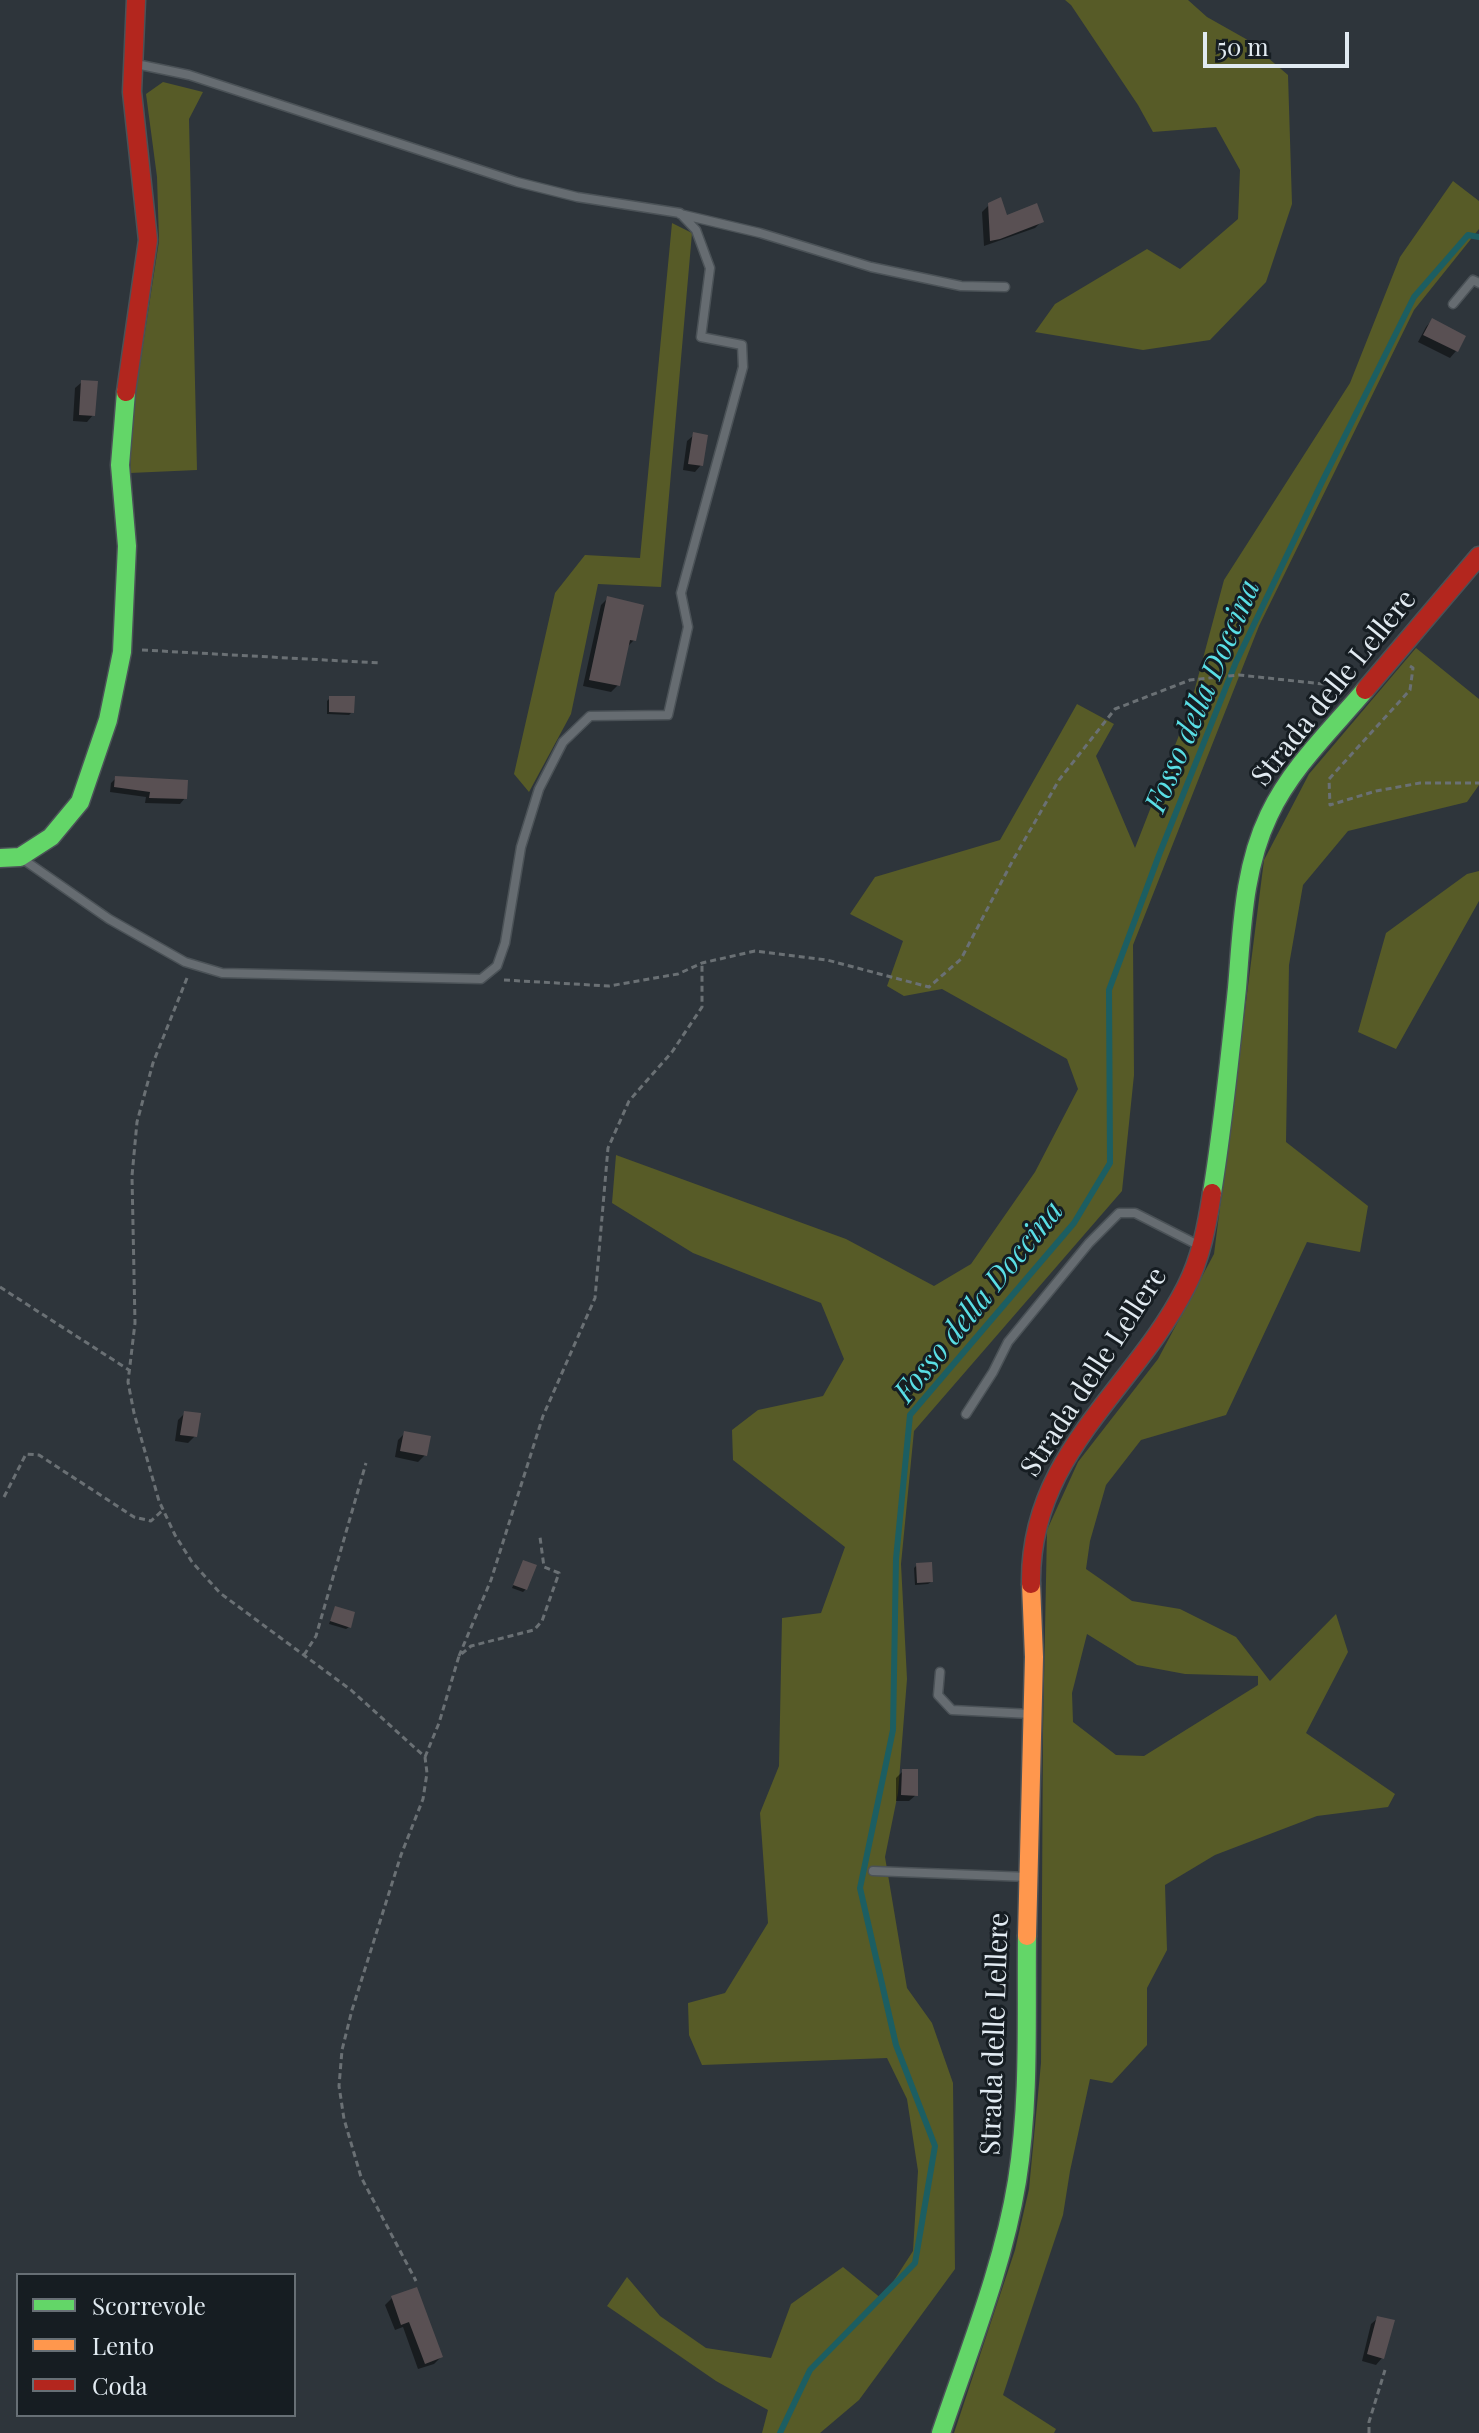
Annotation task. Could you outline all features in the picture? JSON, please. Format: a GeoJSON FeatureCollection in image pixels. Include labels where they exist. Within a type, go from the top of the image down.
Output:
{"type":"FeatureCollection","features":[{"type":"Feature","properties":{"kind":"street"},"geometry":{"type":"LineString","coordinates":[[0,858],[20,857],[51,837],[80,802],[108,720],[123,648],[127,546],[120,465],[123,415],[148,240],[132,92],[136,0]]}},
{"type":"Feature","properties":{"kind":"street","name":"Strada delle Lellere"},"geometry":{"type":"LineString","coordinates":[[941,2433],[1012,2214],[1022,2144],[1026,2083],[1034,1649],[1032,1546],[1042,1504],[1058,1470],[1089,1423],[1168,1319],[1187,1285],[1200,1247],[1211,1201],[1222,1123],[1248,879],[1269,815],[1297,770],[1479,556]]}},
{"type":"Feature","properties":{"kind":"lane"},"geometry":{"type":"LineString","coordinates":[[133,64],[189,75],[517,182],[577,197],[680,213],[760,233],[871,267],[961,286],[1005,287]]}},
{"type":"Feature","properties":{"kind":"lane"},"geometry":{"type":"LineString","coordinates":[[20,857],[109,919],[185,962],[222,973],[481,979],[497,966],[505,943],[521,847],[539,789],[563,742],[590,716],[668,715],[688,627],[681,593],[743,367],[742,345],[701,337],[710,268],[696,230],[680,213]]}},
{"type":"Feature","properties":{"kind":"lane"},"geometry":{"type":"LineString","coordinates":[[1453,304],[1473,280],[1479,283]]}},
{"type":"Feature","properties":{"kind":"lane"},"geometry":{"type":"LineString","coordinates":[[966,1414],[1008,1342],[1089,1243],[1119,1213],[1135,1213],[1200,1247]]}},
{"type":"Feature","properties":{"kind":"lane"},"geometry":{"type":"LineString","coordinates":[[940,1672],[938,1695],[952,1710],[1032,1714]]}},
{"type":"Feature","properties":{"kind":"lane"},"geometry":{"type":"LineString","coordinates":[[873,1871],[1028,1877]]}},
{"type":"Feature","properties":{"kind":"path"},"geometry":{"type":"LineString","coordinates":[[123,648],[380,663]]}},
{"type":"Feature","properties":{"kind":"path"},"geometry":{"type":"LineString","coordinates":[[1395,654],[1413,668],[1410,690],[1329,779],[1330,805],[1376,791],[1420,783],[1479,783]]}},
{"type":"Feature","properties":{"kind":"path"},"geometry":{"type":"LineString","coordinates":[[481,979],[609,986],[678,974],[702,963],[755,951],[827,960],[929,987],[961,959],[1059,780],[1115,709],[1190,680],[1215,677],[1239,675],[1350,687]]}},
{"type":"Feature","properties":{"kind":"path"},"geometry":{"type":"LineString","coordinates":[[185,962],[188,981],[153,1063],[137,1122],[132,1176],[135,1323],[128,1382],[163,1510],[192,1562],[220,1593],[351,1690],[425,1757]]}},
{"type":"Feature","properties":{"kind":"path"},"geometry":{"type":"LineString","coordinates":[[416,2281],[361,2177],[344,2119],[339,2086],[342,2050],[401,1855],[423,1799],[427,1773],[425,1757],[439,1723],[459,1656],[491,1580],[543,1416],[595,1298],[608,1148],[629,1101],[672,1052],[702,1007],[702,963]]}},
{"type":"Feature","properties":{"kind":"path"},"geometry":{"type":"LineString","coordinates":[[0,1287],[129,1370]]}},
{"type":"Feature","properties":{"kind":"path"},"geometry":{"type":"LineString","coordinates":[[4,1497],[26,1454],[39,1455],[134,1517],[151,1521],[163,1510]]}},
{"type":"Feature","properties":{"kind":"path"},"geometry":{"type":"LineString","coordinates":[[304,1655],[316,1636],[366,1463]]}},
{"type":"Feature","properties":{"kind":"path"},"geometry":{"type":"LineString","coordinates":[[459,1656],[471,1646],[534,1630],[542,1621],[559,1573],[544,1567],[540,1537]]}},
{"type":"Feature","properties":{"kind":"path"},"geometry":{"type":"LineString","coordinates":[[1369,2433],[1371,2415],[1385,2370]]}},
{"type":"Feature","properties":{"kind":"green space"},"geometry":{"type":"Polygon","coordinates":[[[1065,0],[1188,0],[1207,17],[1246,39],[1288,75],[1292,204],[1266,282],[1210,340],[1143,350],[1035,332],[1055,304],[1147,249],[1180,269],[1238,219],[1240,170],[1216,127],[1153,132],[1138,105],[1065,0]]]}},
{"type":"Feature","properties":{"kind":"green space"},"geometry":{"type":"Polygon","coordinates":[[[163,82],[203,92],[189,119],[197,470],[130,473],[133,409],[159,241],[157,177],[146,94],[163,82]]]}},
{"type":"Feature","properties":{"kind":"green space"},"geometry":{"type":"Polygon","coordinates":[[[1453,181],[1479,201],[1479,229],[1414,310],[1259,626],[1133,945],[1134,1075],[1122,1191],[914,1431],[901,1564],[907,1679],[898,1793],[885,1857],[907,1988],[932,2023],[953,2083],[955,2269],[859,2400],[820,2433],[762,2433],[768,2410],[716,2381],[607,2306],[627,2277],[660,2316],[706,2348],[771,2358],[791,2304],[843,2267],[882,2299],[913,2251],[918,2171],[907,2099],[887,2058],[702,2065],[689,2035],[688,2003],[725,1993],[768,1923],[760,1813],[779,1766],[782,1618],[821,1613],[845,1547],[733,1460],[732,1430],[758,1410],[823,1396],[844,1359],[821,1303],[693,1253],[612,1203],[616,1155],[846,1239],[934,1286],[971,1264],[1035,1172],[1078,1089],[1067,1059],[942,989],[904,996],[887,986],[903,941],[850,914],[875,877],[1000,840],[1077,704],[1114,724],[1096,756],[1135,848],[1190,707],[1224,580],[1350,383],[1400,257],[1453,181]]]}},
{"type":"Feature","properties":{"kind":"green space"},"geometry":{"type":"Polygon","coordinates":[[[672,223],[692,233],[661,587],[598,584],[571,714],[529,792],[514,774],[555,593],[585,555],[640,558],[672,223]]]}},
{"type":"Feature","properties":{"kind":"green space"},"geometry":{"type":"Polygon","coordinates":[[[1416,648],[1479,699],[1479,785],[1467,802],[1348,831],[1303,885],[1289,965],[1286,1142],[1368,1206],[1360,1252],[1307,1242],[1226,1415],[1141,1440],[1106,1485],[1090,1541],[1086,1569],[1132,1601],[1180,1609],[1236,1637],[1270,1681],[1336,1614],[1348,1652],[1306,1733],[1395,1794],[1388,1807],[1317,1816],[1215,1855],[1165,1885],[1167,1950],[1147,1988],[1147,2045],[1112,2083],[1090,2079],[1063,2215],[1003,2395],[1056,2429],[1054,2433],[954,2433],[1015,2250],[1029,2189],[1041,2063],[1047,1530],[1078,1462],[1158,1359],[1214,1254],[1264,860],[1309,774],[1416,648]],[[1087,1634],[1072,1693],[1073,1722],[1116,1755],[1144,1756],[1258,1685],[1258,1676],[1185,1674],[1137,1665],[1087,1634]]]}},
{"type":"Feature","properties":{"kind":"green space"},"geometry":{"type":"Polygon","coordinates":[[[1479,871],[1479,901],[1396,1049],[1358,1032],[1386,933],[1467,874],[1479,871]]]}},
{"type":"Feature","properties":{"kind":"building"},"geometry":{"type":"Polygon","coordinates":[[[1001,197],[1007,215],[1037,203],[1044,222],[990,241],[988,203],[1001,197]]]}},
{"type":"Feature","properties":{"kind":"building"},"geometry":{"type":"Polygon","coordinates":[[[1432,318],[1466,336],[1458,352],[1423,335],[1432,318]]]}},
{"type":"Feature","properties":{"kind":"building"},"geometry":{"type":"Polygon","coordinates":[[[81,380],[98,381],[95,416],[79,415],[81,380]]]}},
{"type":"Feature","properties":{"kind":"building"},"geometry":{"type":"Polygon","coordinates":[[[693,432],[708,435],[703,466],[688,464],[693,432]]]}},
{"type":"Feature","properties":{"kind":"building"},"geometry":{"type":"Polygon","coordinates":[[[607,596],[644,605],[636,641],[630,640],[620,686],[589,680],[607,596]]]}},
{"type":"Feature","properties":{"kind":"building"},"geometry":{"type":"Polygon","coordinates":[[[329,696],[355,696],[354,713],[329,712],[329,696]]]}},
{"type":"Feature","properties":{"kind":"building"},"geometry":{"type":"Polygon","coordinates":[[[115,776],[188,780],[187,799],[149,798],[150,792],[114,787],[115,776]]]}},
{"type":"Feature","properties":{"kind":"building"},"geometry":{"type":"Polygon","coordinates":[[[184,1411],[201,1413],[197,1437],[180,1435],[184,1411]]]}},
{"type":"Feature","properties":{"kind":"building"},"geometry":{"type":"Polygon","coordinates":[[[404,1431],[431,1436],[427,1456],[400,1451],[404,1431]]]}},
{"type":"Feature","properties":{"kind":"building"},"geometry":{"type":"Polygon","coordinates":[[[523,1560],[537,1565],[527,1590],[513,1585],[523,1560]]]}},
{"type":"Feature","properties":{"kind":"building"},"geometry":{"type":"Polygon","coordinates":[[[932,1562],[933,1582],[917,1583],[916,1563],[932,1562]]]}},
{"type":"Feature","properties":{"kind":"building"},"geometry":{"type":"Polygon","coordinates":[[[335,1606],[355,1612],[351,1628],[330,1621],[335,1606]]]}},
{"type":"Feature","properties":{"kind":"building"},"geometry":{"type":"Polygon","coordinates":[[[902,1769],[918,1769],[918,1796],[901,1795],[902,1769]]]}},
{"type":"Feature","properties":{"kind":"building"},"geometry":{"type":"Polygon","coordinates":[[[417,2287],[443,2357],[425,2364],[409,2322],[401,2325],[391,2296],[417,2287]]]}},
{"type":"Feature","properties":{"kind":"building"},"geometry":{"type":"Polygon","coordinates":[[[1377,2316],[1395,2320],[1384,2359],[1367,2354],[1377,2316]]]}},
{"type":"Feature","properties":{"kind":"waterway","name":"Fosso della Doccina"},"geometry":{"type":"LineString","coordinates":[[780,2433],[810,2370],[915,2263],[935,2146],[896,2045],[860,1888],[893,1730],[896,1559],[910,1415],[1074,1223],[1110,1163],[1109,990],[1159,855],[1236,662],[1414,297],[1468,235],[1479,237]]}},
{"type":"Feature","properties":{"kind":"traffic: fast"},"geometry":{"type":"LineString","coordinates":[[0,858],[20,857],[51,837],[80,802],[108,720],[122,652],[127,546],[120,465],[126,392]]}},
{"type":"Feature","properties":{"kind":"traffic: fast"},"geometry":{"type":"LineString","coordinates":[[1212,1193],[1229,1065],[1245,900],[1260,836],[1288,781],[1365,690]]}},
{"type":"Feature","properties":{"kind":"traffic: fast"},"geometry":{"type":"LineString","coordinates":[[941,2433],[994,2277],[1017,2181],[1026,2089],[1027,1936]]}},
{"type":"Feature","properties":{"kind":"traffic: slow"},"geometry":{"type":"LineString","coordinates":[[1027,1936],[1034,1657],[1031,1584]]}},
{"type":"Feature","properties":{"kind":"traffic: jam"},"geometry":{"type":"LineString","coordinates":[[126,392],[148,240],[132,92],[136,0]]}},
{"type":"Feature","properties":{"kind":"traffic: jam"},"geometry":{"type":"LineString","coordinates":[[1365,690],[1479,556]]}},
{"type":"Feature","properties":{"kind":"traffic: jam"},"geometry":{"type":"LineString","coordinates":[[1031,1584],[1035,1538],[1047,1497],[1065,1460],[1164,1324],[1186,1287],[1200,1253],[1212,1193]]}}]}
